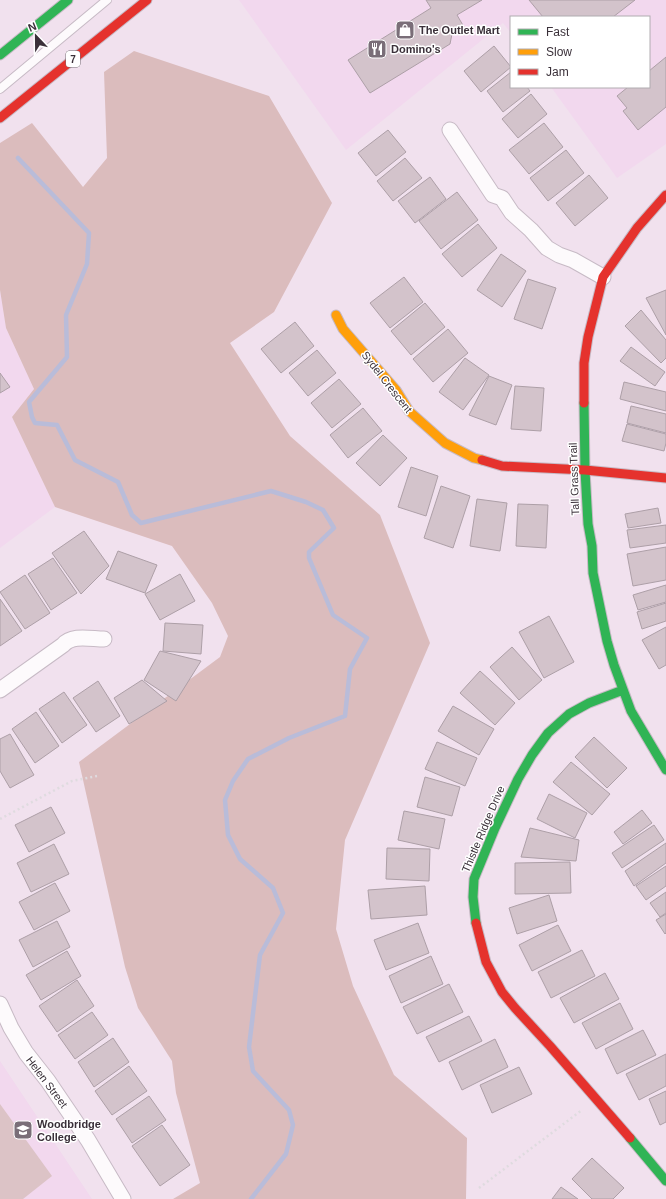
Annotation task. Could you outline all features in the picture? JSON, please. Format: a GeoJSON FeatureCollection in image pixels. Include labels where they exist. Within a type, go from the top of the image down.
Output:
{"type":"FeatureCollection","features":[{"type":"Feature","properties":{"kind":"street"},"geometry":{"type":"LineString","coordinates":[[0,55],[68,0]]}},
{"type":"Feature","properties":{"kind":"street","name":"7"},"geometry":{"type":"LineString","coordinates":[[0,118],[147,0]]}},
{"type":"Feature","properties":{"kind":"street"},"geometry":{"type":"LineString","coordinates":[[450,130],[493,195],[502,198],[512,213],[531,230],[547,248],[559,255],[573,260],[603,277]]}},
{"type":"Feature","properties":{"kind":"street","name":"Tall Grass Trail"},"geometry":{"type":"LineString","coordinates":[[666,195],[637,228],[603,277],[594,310],[584,363],[583,385],[588,524],[592,546],[593,573],[607,641],[614,665],[632,711],[666,770]]}},
{"type":"Feature","properties":{"kind":"street","name":"Sydel Crescent"},"geometry":{"type":"LineString","coordinates":[[336,315],[338,321],[344,329],[396,390],[409,411],[445,443],[474,458],[502,466],[585,470],[666,478]]}},
{"type":"Feature","properties":{"kind":"street"},"geometry":{"type":"LineString","coordinates":[[0,690],[72,638],[104,639]]}},
{"type":"Feature","properties":{"kind":"street","name":"Thistle Ridge Drive"},"geometry":{"type":"LineString","coordinates":[[623,690],[592,702],[570,713],[537,745],[524,767],[488,844],[473,884],[475,914],[482,952],[497,985],[516,1009],[549,1044],[595,1100],[666,1181]]}},
{"type":"Feature","properties":{"kind":"street","name":"Helen Street"},"geometry":{"type":"LineString","coordinates":[[0,1004],[11,1028],[26,1053],[48,1081],[84,1133],[124,1199]]}},
{"type":"Feature","properties":{"kind":"lane"},"geometry":{"type":"LineString","coordinates":[[0,89],[107,0]]}},
{"type":"Feature","properties":{"kind":"path"},"geometry":{"type":"LineString","coordinates":[[0,819],[72,781],[97,776]]}},
{"type":"Feature","properties":{"kind":"path"},"geometry":{"type":"LineString","coordinates":[[479,1188],[595,1100]]}},
{"type":"Feature","properties":{"kind":"shaded area"},"geometry":{"type":"Polygon","coordinates":[[[239,0],[666,0],[666,144],[617,178],[552,88],[650,88],[650,16],[510,16],[510,32],[503,23],[346,150],[239,0]]]}},
{"type":"Feature","properties":{"kind":"shaded area"},"geometry":{"type":"Polygon","coordinates":[[[134,51],[269,96],[332,203],[274,312],[230,343],[290,436],[380,515],[430,643],[345,840],[336,929],[353,986],[394,1075],[467,1138],[466,1199],[173,1199],[200,1183],[176,1093],[172,1061],[138,1008],[125,967],[79,762],[220,657],[228,636],[212,603],[172,546],[55,507],[12,417],[34,389],[6,328],[0,290],[0,143],[32,123],[83,187],[107,158],[104,72],[134,51]]]}},
{"type":"Feature","properties":{"kind":"shaded area"},"geometry":{"type":"Polygon","coordinates":[[[0,290],[6,328],[34,389],[12,417],[55,507],[0,548],[0,290]]]}},
{"type":"Feature","properties":{"kind":"shaded area","name":"Woodbridge College"},"geometry":{"type":"Polygon","coordinates":[[[0,1061],[92,1199],[0,1199],[0,1061]]]}},
{"type":"Feature","properties":{"kind":"shaded area"},"geometry":{"type":"Polygon","coordinates":[[[0,1104],[52,1176],[23,1199],[0,1199],[0,1104]]]}},
{"type":"Feature","properties":{"kind":"building"},"geometry":{"type":"Polygon","coordinates":[[[426,0],[482,0],[457,15],[464,27],[452,34],[450,44],[370,93],[348,60],[431,8],[426,0]]]}},
{"type":"Feature","properties":{"kind":"building"},"geometry":{"type":"Polygon","coordinates":[[[529,0],[635,0],[614,16],[542,16],[529,0]]]}},
{"type":"Feature","properties":{"kind":"building"},"geometry":{"type":"Polygon","coordinates":[[[494,46],[510,66],[510,68],[481,92],[464,71],[494,46]]]}},
{"type":"Feature","properties":{"kind":"building"},"geometry":{"type":"Polygon","coordinates":[[[666,57],[666,107],[638,130],[623,111],[627,108],[617,96],[627,88],[650,88],[650,70],[666,57]]]}},
{"type":"Feature","properties":{"kind":"building"},"geometry":{"type":"Polygon","coordinates":[[[510,73],[510,88],[528,88],[530,91],[503,112],[487,91],[510,73]]]}},
{"type":"Feature","properties":{"kind":"building"},"geometry":{"type":"Polygon","coordinates":[[[531,94],[547,114],[518,138],[502,119],[531,94]]]}},
{"type":"Feature","properties":{"kind":"building"},"geometry":{"type":"Polygon","coordinates":[[[544,123],[563,147],[529,174],[509,150],[544,123]]]}},
{"type":"Feature","properties":{"kind":"building"},"geometry":{"type":"Polygon","coordinates":[[[388,130],[406,152],[376,176],[358,153],[388,130]]]}},
{"type":"Feature","properties":{"kind":"building"},"geometry":{"type":"Polygon","coordinates":[[[566,150],[584,173],[548,201],[530,178],[566,150]]]}},
{"type":"Feature","properties":{"kind":"building"},"geometry":{"type":"Polygon","coordinates":[[[405,158],[422,178],[393,201],[377,181],[405,158]]]}},
{"type":"Feature","properties":{"kind":"building"},"geometry":{"type":"Polygon","coordinates":[[[589,175],[608,198],[575,226],[556,203],[589,175]]]}},
{"type":"Feature","properties":{"kind":"building"},"geometry":{"type":"Polygon","coordinates":[[[430,177],[446,199],[415,223],[398,201],[430,177]]]}},
{"type":"Feature","properties":{"kind":"building"},"geometry":{"type":"Polygon","coordinates":[[[457,192],[478,220],[441,249],[419,221],[457,192]]]}},
{"type":"Feature","properties":{"kind":"building"},"geometry":{"type":"Polygon","coordinates":[[[478,224],[497,248],[462,277],[442,254],[478,224]]]}},
{"type":"Feature","properties":{"kind":"building"},"geometry":{"type":"Polygon","coordinates":[[[501,254],[526,271],[502,307],[477,290],[501,254]]]}},
{"type":"Feature","properties":{"kind":"building"},"geometry":{"type":"Polygon","coordinates":[[[404,277],[423,302],[390,328],[370,303],[404,277]]]}},
{"type":"Feature","properties":{"kind":"building"},"geometry":{"type":"Polygon","coordinates":[[[528,279],[556,288],[542,329],[514,319],[528,279]]]}},
{"type":"Feature","properties":{"kind":"building"},"geometry":{"type":"Polygon","coordinates":[[[666,290],[666,335],[646,298],[666,290]]]}},
{"type":"Feature","properties":{"kind":"building"},"geometry":{"type":"Polygon","coordinates":[[[425,303],[445,327],[411,355],[391,331],[425,303]]]}},
{"type":"Feature","properties":{"kind":"building"},"geometry":{"type":"Polygon","coordinates":[[[641,310],[666,340],[666,358],[661,363],[625,326],[641,310]]]}},
{"type":"Feature","properties":{"kind":"building"},"geometry":{"type":"Polygon","coordinates":[[[295,322],[314,346],[281,373],[261,349],[295,322]]]}},
{"type":"Feature","properties":{"kind":"building"},"geometry":{"type":"Polygon","coordinates":[[[448,329],[468,353],[433,382],[413,359],[448,329]]]}},
{"type":"Feature","properties":{"kind":"building"},"geometry":{"type":"Polygon","coordinates":[[[631,347],[665,372],[655,386],[620,361],[631,347]]]}},
{"type":"Feature","properties":{"kind":"building"},"geometry":{"type":"Polygon","coordinates":[[[317,350],[336,373],[308,396],[289,373],[317,350]]]}},
{"type":"Feature","properties":{"kind":"building"},"geometry":{"type":"Polygon","coordinates":[[[465,358],[489,375],[463,410],[439,392],[465,358]]]}},
{"type":"Feature","properties":{"kind":"building"},"geometry":{"type":"Polygon","coordinates":[[[0,373],[10,387],[0,393],[0,373]]]}},
{"type":"Feature","properties":{"kind":"building"},"geometry":{"type":"Polygon","coordinates":[[[489,376],[512,385],[496,425],[469,415],[489,376]]]}},
{"type":"Feature","properties":{"kind":"building"},"geometry":{"type":"Polygon","coordinates":[[[339,379],[361,404],[332,428],[311,403],[339,379]]]}},
{"type":"Feature","properties":{"kind":"building"},"geometry":{"type":"Polygon","coordinates":[[[624,382],[666,392],[666,411],[620,399],[624,382]]]}},
{"type":"Feature","properties":{"kind":"building"},"geometry":{"type":"Polygon","coordinates":[[[515,386],[544,388],[541,431],[511,429],[515,386]]]}},
{"type":"Feature","properties":{"kind":"building"},"geometry":{"type":"Polygon","coordinates":[[[631,406],[666,414],[666,433],[627,423],[631,406]]]}},
{"type":"Feature","properties":{"kind":"building"},"geometry":{"type":"Polygon","coordinates":[[[363,408],[382,431],[348,458],[330,435],[363,408]]]}},
{"type":"Feature","properties":{"kind":"building"},"geometry":{"type":"Polygon","coordinates":[[[627,424],[666,434],[664,451],[622,441],[627,424]]]}},
{"type":"Feature","properties":{"kind":"building"},"geometry":{"type":"Polygon","coordinates":[[[383,435],[407,458],[380,486],[356,463],[383,435]]]}},
{"type":"Feature","properties":{"kind":"building"},"geometry":{"type":"Polygon","coordinates":[[[411,467],[438,476],[426,516],[398,507],[411,467]]]}},
{"type":"Feature","properties":{"kind":"building"},"geometry":{"type":"Polygon","coordinates":[[[441,486],[470,496],[453,548],[424,538],[441,486]]]}},
{"type":"Feature","properties":{"kind":"building"},"geometry":{"type":"Polygon","coordinates":[[[477,499],[507,503],[500,551],[470,546],[477,499]]]}},
{"type":"Feature","properties":{"kind":"building"},"geometry":{"type":"Polygon","coordinates":[[[518,504],[548,505],[546,548],[516,546],[518,504]]]}},
{"type":"Feature","properties":{"kind":"building"},"geometry":{"type":"Polygon","coordinates":[[[658,508],[661,523],[628,528],[625,514],[658,508]]]}},
{"type":"Feature","properties":{"kind":"building"},"geometry":{"type":"Polygon","coordinates":[[[666,525],[666,543],[630,548],[627,530],[666,525]]]}},
{"type":"Feature","properties":{"kind":"building"},"geometry":{"type":"Polygon","coordinates":[[[84,531],[109,566],[81,594],[52,553],[84,531]]]}},
{"type":"Feature","properties":{"kind":"building"},"geometry":{"type":"Polygon","coordinates":[[[666,547],[666,580],[633,586],[627,554],[666,547]]]}},
{"type":"Feature","properties":{"kind":"building"},"geometry":{"type":"Polygon","coordinates":[[[118,551],[157,565],[145,593],[106,579],[118,551]]]}},
{"type":"Feature","properties":{"kind":"building"},"geometry":{"type":"Polygon","coordinates":[[[53,558],[77,593],[51,610],[28,574],[53,558]]]}},
{"type":"Feature","properties":{"kind":"building"},"geometry":{"type":"Polygon","coordinates":[[[180,574],[195,601],[160,620],[145,594],[180,574]]]}},
{"type":"Feature","properties":{"kind":"building"},"geometry":{"type":"Polygon","coordinates":[[[25,575],[50,613],[25,629],[0,592],[25,575]]]}},
{"type":"Feature","properties":{"kind":"building"},"geometry":{"type":"Polygon","coordinates":[[[666,585],[666,602],[638,610],[633,595],[666,585]]]}},
{"type":"Feature","properties":{"kind":"building"},"geometry":{"type":"Polygon","coordinates":[[[0,599],[22,631],[0,646],[0,599]]]}},
{"type":"Feature","properties":{"kind":"building"},"geometry":{"type":"Polygon","coordinates":[[[666,603],[666,621],[642,629],[637,612],[666,603]]]}},
{"type":"Feature","properties":{"kind":"building"},"geometry":{"type":"Polygon","coordinates":[[[549,616],[574,662],[544,678],[519,632],[549,616]]]}},
{"type":"Feature","properties":{"kind":"building"},"geometry":{"type":"Polygon","coordinates":[[[165,623],[203,625],[201,654],[163,651],[165,623]]]}},
{"type":"Feature","properties":{"kind":"building"},"geometry":{"type":"Polygon","coordinates":[[[666,627],[666,665],[659,669],[642,640],[666,627]]]}},
{"type":"Feature","properties":{"kind":"building"},"geometry":{"type":"Polygon","coordinates":[[[512,647],[542,680],[519,700],[490,667],[512,647]]]}},
{"type":"Feature","properties":{"kind":"building"},"geometry":{"type":"Polygon","coordinates":[[[160,651],[201,661],[176,701],[144,680],[160,651]]]}},
{"type":"Feature","properties":{"kind":"building"},"geometry":{"type":"Polygon","coordinates":[[[480,671],[515,703],[495,725],[460,693],[480,671]]]}},
{"type":"Feature","properties":{"kind":"building"},"geometry":{"type":"Polygon","coordinates":[[[142,680],[167,701],[129,724],[114,698],[142,680]]]}},
{"type":"Feature","properties":{"kind":"building"},"geometry":{"type":"Polygon","coordinates":[[[98,681],[120,716],[96,732],[73,698],[98,681]]]}},
{"type":"Feature","properties":{"kind":"building"},"geometry":{"type":"Polygon","coordinates":[[[64,692],[87,725],[62,743],[39,709],[64,692]]]}},
{"type":"Feature","properties":{"kind":"building"},"geometry":{"type":"Polygon","coordinates":[[[453,706],[494,729],[479,755],[438,731],[453,706]]]}},
{"type":"Feature","properties":{"kind":"building"},"geometry":{"type":"Polygon","coordinates":[[[36,712],[59,746],[35,763],[12,729],[36,712]]]}},
{"type":"Feature","properties":{"kind":"building"},"geometry":{"type":"Polygon","coordinates":[[[10,734],[34,775],[10,788],[0,771],[0,739],[10,734]]]}},
{"type":"Feature","properties":{"kind":"building"},"geometry":{"type":"Polygon","coordinates":[[[594,737],[627,768],[607,788],[575,757],[594,737]]]}},
{"type":"Feature","properties":{"kind":"building"},"geometry":{"type":"Polygon","coordinates":[[[437,742],[477,758],[465,786],[425,769],[437,742]]]}},
{"type":"Feature","properties":{"kind":"building"},"geometry":{"type":"Polygon","coordinates":[[[571,762],[610,794],[592,815],[553,782],[571,762]]]}},
{"type":"Feature","properties":{"kind":"building"},"geometry":{"type":"Polygon","coordinates":[[[425,777],[460,787],[452,816],[417,807],[425,777]]]}},
{"type":"Feature","properties":{"kind":"building"},"geometry":{"type":"Polygon","coordinates":[[[549,794],[587,813],[575,838],[537,819],[549,794]]]}},
{"type":"Feature","properties":{"kind":"building"},"geometry":{"type":"Polygon","coordinates":[[[51,807],[65,833],[29,852],[15,825],[51,807]]]}},
{"type":"Feature","properties":{"kind":"building"},"geometry":{"type":"Polygon","coordinates":[[[642,810],[652,823],[623,844],[614,832],[642,810]]]}},
{"type":"Feature","properties":{"kind":"building"},"geometry":{"type":"Polygon","coordinates":[[[404,811],[445,819],[439,849],[398,840],[404,811]]]}},
{"type":"Feature","properties":{"kind":"building"},"geometry":{"type":"Polygon","coordinates":[[[654,825],[664,840],[622,868],[612,853],[654,825]]]}},
{"type":"Feature","properties":{"kind":"building"},"geometry":{"type":"Polygon","coordinates":[[[530,828],[579,840],[576,861],[521,857],[530,828]]]}},
{"type":"Feature","properties":{"kind":"building"},"geometry":{"type":"Polygon","coordinates":[[[666,843],[666,863],[634,886],[625,871],[666,843]]]}},
{"type":"Feature","properties":{"kind":"building"},"geometry":{"type":"Polygon","coordinates":[[[54,844],[69,874],[31,892],[17,863],[54,844]]]}},
{"type":"Feature","properties":{"kind":"building"},"geometry":{"type":"Polygon","coordinates":[[[387,848],[430,849],[429,881],[386,879],[387,848]]]}},
{"type":"Feature","properties":{"kind":"building"},"geometry":{"type":"Polygon","coordinates":[[[570,862],[571,893],[515,894],[515,863],[570,862]]]}},
{"type":"Feature","properties":{"kind":"building"},"geometry":{"type":"Polygon","coordinates":[[[666,866],[666,886],[646,900],[636,886],[666,866]]]}},
{"type":"Feature","properties":{"kind":"building"},"geometry":{"type":"Polygon","coordinates":[[[55,883],[70,911],[34,930],[19,902],[55,883]]]}},
{"type":"Feature","properties":{"kind":"building"},"geometry":{"type":"Polygon","coordinates":[[[425,886],[427,915],[371,919],[368,890],[425,886]]]}},
{"type":"Feature","properties":{"kind":"building"},"geometry":{"type":"Polygon","coordinates":[[[666,892],[666,913],[660,917],[650,903],[666,892]]]}},
{"type":"Feature","properties":{"kind":"building"},"geometry":{"type":"Polygon","coordinates":[[[549,895],[557,921],[517,934],[509,908],[549,895]]]}},
{"type":"Feature","properties":{"kind":"building"},"geometry":{"type":"Polygon","coordinates":[[[666,914],[666,933],[665,934],[656,920],[666,914]]]}},
{"type":"Feature","properties":{"kind":"building"},"geometry":{"type":"Polygon","coordinates":[[[57,921],[70,947],[33,967],[19,940],[57,921]]]}},
{"type":"Feature","properties":{"kind":"building"},"geometry":{"type":"Polygon","coordinates":[[[418,923],[429,953],[386,970],[374,940],[418,923]]]}},
{"type":"Feature","properties":{"kind":"building"},"geometry":{"type":"Polygon","coordinates":[[[558,925],[571,951],[532,971],[519,945],[558,925]]]}},
{"type":"Feature","properties":{"kind":"building"},"geometry":{"type":"Polygon","coordinates":[[[582,950],[595,976],[551,998],[538,972],[582,950]]]}},
{"type":"Feature","properties":{"kind":"building"},"geometry":{"type":"Polygon","coordinates":[[[67,951],[81,976],[41,1000],[26,975],[67,951]]]}},
{"type":"Feature","properties":{"kind":"building"},"geometry":{"type":"Polygon","coordinates":[[[431,956],[443,984],[401,1003],[389,976],[431,956]]]}},
{"type":"Feature","properties":{"kind":"building"},"geometry":{"type":"Polygon","coordinates":[[[605,973],[619,999],[574,1023],[560,998],[605,973]]]}},
{"type":"Feature","properties":{"kind":"building"},"geometry":{"type":"Polygon","coordinates":[[[77,980],[94,1006],[57,1032],[39,1006],[77,980]]]}},
{"type":"Feature","properties":{"kind":"building"},"geometry":{"type":"Polygon","coordinates":[[[449,984],[463,1012],[417,1034],[403,1007],[449,984]]]}},
{"type":"Feature","properties":{"kind":"building"},"geometry":{"type":"Polygon","coordinates":[[[620,1003],[633,1029],[596,1049],[582,1023],[620,1003]]]}},
{"type":"Feature","properties":{"kind":"building"},"geometry":{"type":"Polygon","coordinates":[[[92,1012],[108,1035],[75,1059],[58,1035],[92,1012]]]}},
{"type":"Feature","properties":{"kind":"building"},"geometry":{"type":"Polygon","coordinates":[[[469,1016],[482,1041],[439,1062],[426,1037],[469,1016]]]}},
{"type":"Feature","properties":{"kind":"building"},"geometry":{"type":"Polygon","coordinates":[[[643,1030],[656,1055],[617,1074],[605,1049],[643,1030]]]}},
{"type":"Feature","properties":{"kind":"building"},"geometry":{"type":"Polygon","coordinates":[[[113,1038],[129,1062],[94,1087],[78,1062],[113,1038]]]}},
{"type":"Feature","properties":{"kind":"building"},"geometry":{"type":"Polygon","coordinates":[[[495,1039],[508,1067],[462,1090],[449,1062],[495,1039]]]}},
{"type":"Feature","properties":{"kind":"building"},"geometry":{"type":"Polygon","coordinates":[[[666,1054],[666,1086],[639,1100],[626,1074],[666,1054]]]}},
{"type":"Feature","properties":{"kind":"building"},"geometry":{"type":"Polygon","coordinates":[[[129,1066],[147,1091],[112,1115],[95,1091],[129,1066]]]}},
{"type":"Feature","properties":{"kind":"building"},"geometry":{"type":"Polygon","coordinates":[[[519,1067],[532,1094],[492,1113],[480,1085],[519,1067]]]}},
{"type":"Feature","properties":{"kind":"building"},"geometry":{"type":"Polygon","coordinates":[[[666,1091],[666,1122],[660,1125],[649,1099],[666,1091]]]}},
{"type":"Feature","properties":{"kind":"building"},"geometry":{"type":"Polygon","coordinates":[[[149,1096],[166,1120],[132,1143],[116,1119],[149,1096]]]}},
{"type":"Feature","properties":{"kind":"building"},"geometry":{"type":"Polygon","coordinates":[[[162,1125],[190,1165],[160,1186],[132,1146],[162,1125]]]}},
{"type":"Feature","properties":{"kind":"building"},"geometry":{"type":"Polygon","coordinates":[[[592,1158],[624,1188],[613,1199],[592,1199],[572,1179],[592,1158]]]}},
{"type":"Feature","properties":{"kind":"building"},"geometry":{"type":"Polygon","coordinates":[[[561,1187],[578,1199],[552,1199],[561,1187]]]}},
{"type":"Feature","properties":{"kind":"waterway"},"geometry":{"type":"LineString","coordinates":[[18,158],[89,233],[87,264],[66,315],[67,357],[29,402],[32,417],[35,423],[57,425],[75,460],[118,482],[132,515],[141,523],[271,491],[306,502],[323,510],[334,528],[309,552],[309,558],[333,615],[367,638],[350,669],[345,716],[289,738],[248,759],[233,781],[225,800],[228,835],[240,859],[273,888],[283,913],[260,955],[249,1047],[253,1071],[289,1110],[293,1125],[286,1154],[251,1199]]}},
{"type":"Feature","properties":{"kind":"traffic: fast"},"geometry":{"type":"LineString","coordinates":[[0,55],[68,0]]}},
{"type":"Feature","properties":{"kind":"traffic: fast"},"geometry":{"type":"LineString","coordinates":[[584,403],[585,470],[588,524],[592,546],[593,573],[607,641],[631,711],[666,770]]}},
{"type":"Feature","properties":{"kind":"traffic: fast"},"geometry":{"type":"LineString","coordinates":[[476,923],[473,897],[474,879],[495,828],[518,779],[532,755],[548,733],[569,714],[589,703],[623,690]]}},
{"type":"Feature","properties":{"kind":"traffic: fast"},"geometry":{"type":"LineString","coordinates":[[630,1138],[666,1181]]}},
{"type":"Feature","properties":{"kind":"traffic: slow"},"geometry":{"type":"LineString","coordinates":[[336,315],[343,329],[396,390],[409,411],[445,443],[474,458],[482,460]]}},
{"type":"Feature","properties":{"kind":"traffic: jam"},"geometry":{"type":"LineString","coordinates":[[0,118],[147,0]]}},
{"type":"Feature","properties":{"kind":"traffic: jam"},"geometry":{"type":"LineString","coordinates":[[584,403],[584,363],[588,337],[603,277],[637,228],[666,195]]}},
{"type":"Feature","properties":{"kind":"traffic: jam"},"geometry":{"type":"LineString","coordinates":[[482,460],[502,466],[585,470],[666,478]]}},
{"type":"Feature","properties":{"kind":"traffic: jam"},"geometry":{"type":"LineString","coordinates":[[476,923],[486,962],[502,992],[630,1138]]}},
{"type":"Feature","properties":{"kind":"place","name":"The Outlet Mart"},"geometry":{"type":"Point","coordinates":[405,30]}},
{"type":"Feature","properties":{"kind":"place","name":"Domino's"},"geometry":{"type":"Point","coordinates":[377,49]}},
{"type":"Feature","properties":{"kind":"place","name":"Woodbridge College"},"geometry":{"type":"Point","coordinates":[23,1130]}}]}
